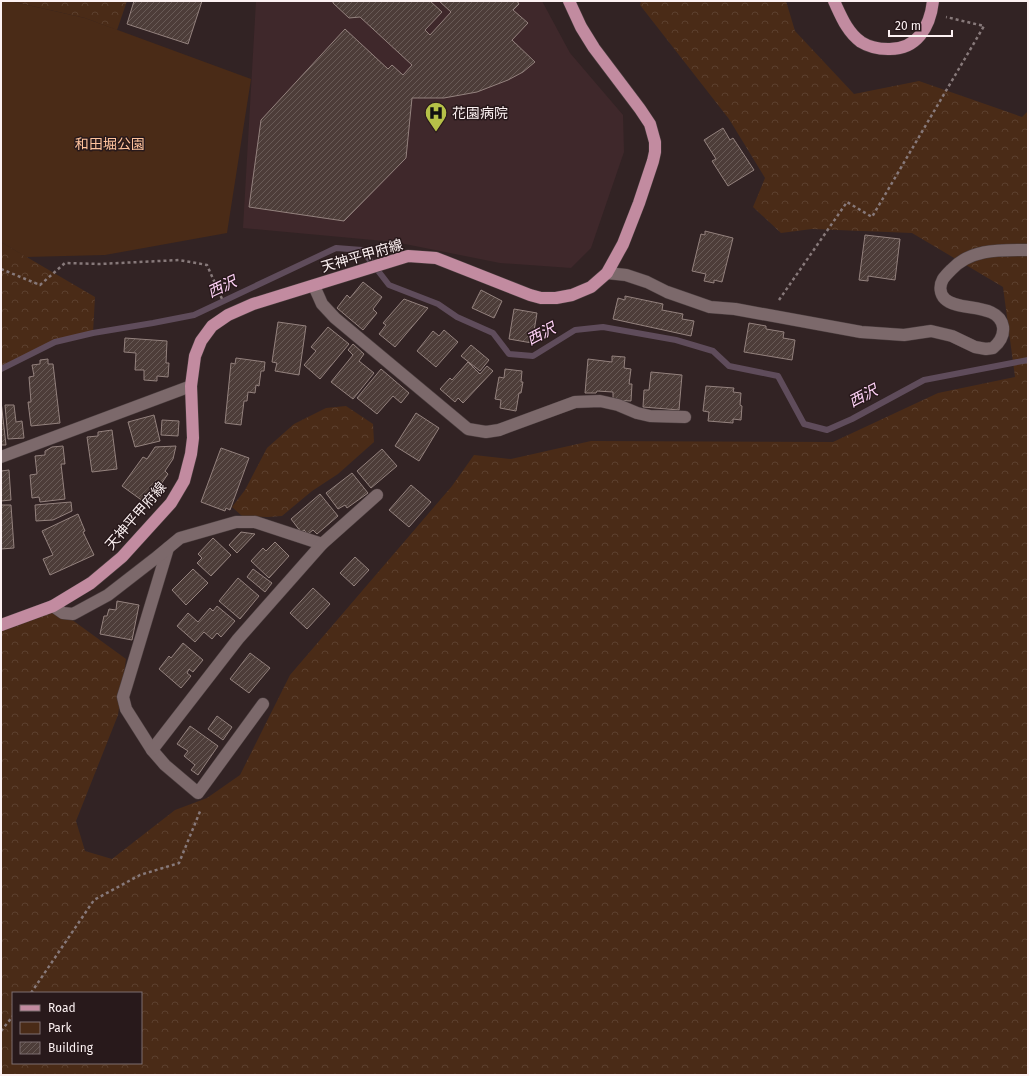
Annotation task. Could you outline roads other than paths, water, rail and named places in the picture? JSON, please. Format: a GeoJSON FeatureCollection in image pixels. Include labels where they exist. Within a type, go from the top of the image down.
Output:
{"type":"FeatureCollection","features":[{"type":"Feature","properties":{"kind":"main road","name":"天神平甲府線"},"geometry":{"type":"LineString","coordinates":[[1,625],[54,606],[91,583],[122,557],[178,493],[188,468],[194,438],[191,386],[195,356],[201,341],[212,326],[228,314],[253,304],[408,256],[436,258],[541,298],[556,298],[572,295],[591,287],[607,273],[622,244],[639,203],[653,161],[655,142],[650,124],[594,48],[569,1]]}},
{"type":"Feature","properties":{"kind":"main road"},"geometry":{"type":"LineString","coordinates":[[834,1],[845,24],[853,35],[861,42],[871,47],[882,49],[893,49],[914,42],[927,26],[932,14],[933,1]]}},
{"type":"Feature","properties":{"kind":"lane"},"geometry":{"type":"LineString","coordinates":[[607,273],[626,275],[647,282],[667,292],[710,307],[735,309],[868,332],[904,335],[931,331],[952,336],[975,347],[993,348],[1001,339],[1003,332],[1003,326],[1000,321],[996,316],[989,312],[948,301],[941,292],[941,282],[962,260],[975,254],[993,250],[1028,250]]}},
{"type":"Feature","properties":{"kind":"lane"},"geometry":{"type":"LineString","coordinates":[[314,286],[322,304],[335,318],[468,429],[486,432],[499,430],[575,402],[600,401],[618,405],[637,413],[650,416],[685,417]]}},
{"type":"Feature","properties":{"kind":"lane"},"geometry":{"type":"LineString","coordinates":[[1,457],[191,386]]}},
{"type":"Feature","properties":{"kind":"lane"},"geometry":{"type":"LineString","coordinates":[[152,750],[238,639],[322,544],[377,495]]}},
{"type":"Feature","properties":{"kind":"lane"},"geometry":{"type":"LineString","coordinates":[[54,606],[63,613],[74,614],[108,595],[180,538],[236,522],[255,522],[322,544]]}},
{"type":"Feature","properties":{"kind":"lane"},"geometry":{"type":"LineString","coordinates":[[168,548],[123,697],[126,709],[152,750],[165,765],[198,793],[263,704]]}},
{"type":"Feature","properties":{"kind":"waterway","name":"西沢"},"geometry":{"type":"LineString","coordinates":[[1,369],[55,342],[93,333],[194,315],[336,248],[362,250],[389,285],[438,304],[457,317],[493,333],[509,354],[533,356],[575,330],[603,327],[676,340],[713,351],[729,366],[778,376],[804,424],[827,430],[852,419],[924,380],[1028,360]]}},
{"type":"Feature","properties":{"kind":"place","name":"花園病院"},"geometry":{"type":"Point","coordinates":[436,132]}},
{"type":"Feature","properties":{"kind":"park label","name":"和田堀公園"},"geometry":{"type":"Point","coordinates":[110,144]}}]}
